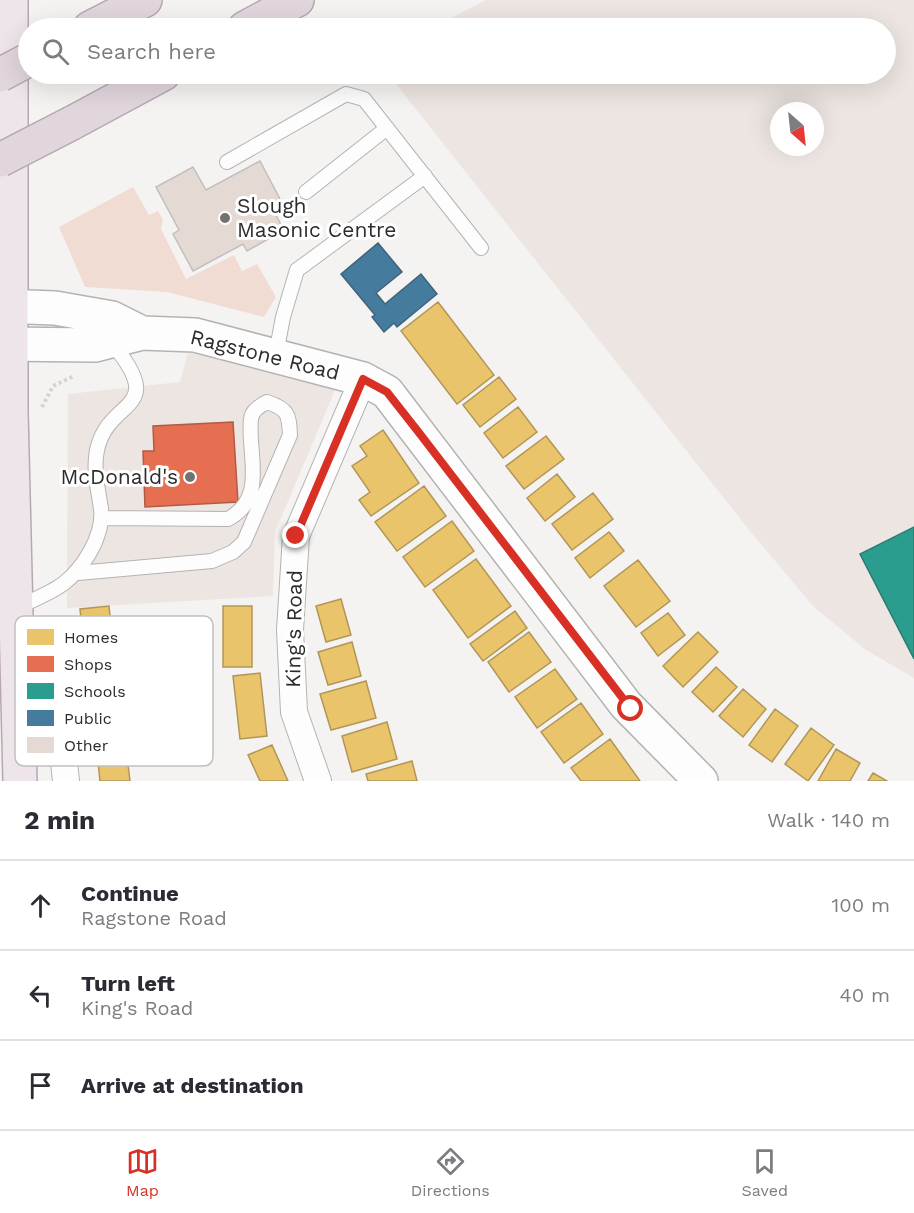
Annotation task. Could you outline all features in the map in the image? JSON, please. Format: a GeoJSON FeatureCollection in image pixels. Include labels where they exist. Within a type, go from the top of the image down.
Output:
{"type":"FeatureCollection","features":[{"type":"Feature","properties":{"kind":"highway"},"geometry":{"type":"LineString","coordinates":[[110,18],[145,0]]}},
{"type":"Feature","properties":{"kind":"highway"},"geometry":{"type":"LineString","coordinates":[[264,18],[297,0]]}},
{"type":"Feature","properties":{"kind":"highway"},"geometry":{"type":"LineString","coordinates":[[0,75],[18,65]]}},
{"type":"Feature","properties":{"kind":"highway"},"geometry":{"type":"LineString","coordinates":[[0,160],[144,84]]}},
{"type":"Feature","properties":{"kind":"main road"},"geometry":{"type":"LineString","coordinates":[[11,0],[6,344],[7,611],[15,648]]}},
{"type":"Feature","properties":{"kind":"main road","name":"Ragstone Road"},"geometry":{"type":"LineString","coordinates":[[7,306],[55,308],[112,318],[127,338]]}},
{"type":"Feature","properties":{"kind":"main road","name":"Ragstone Road"},"geometry":{"type":"LineString","coordinates":[[6,344],[195,335],[276,354],[363,379],[387,392],[626,705],[701,781]]}},
{"type":"Feature","properties":{"kind":"main road"},"geometry":{"type":"LineString","coordinates":[[20,766],[20,781]]}},
{"type":"Feature","properties":{"kind":"street","name":"King's Road"},"geometry":{"type":"LineString","coordinates":[[318,781],[294,712],[290,630],[296,536],[363,379]]}},
{"type":"Feature","properties":{"kind":"street"},"geometry":{"type":"LineString","coordinates":[[64,766],[66,781]]}},
{"type":"Feature","properties":{"kind":"lane"},"geometry":{"type":"LineString","coordinates":[[227,162],[346,94],[364,99],[481,248]]}},
{"type":"Feature","properties":{"kind":"lane"},"geometry":{"type":"LineString","coordinates":[[306,192],[387,128]]}},
{"type":"Feature","properties":{"kind":"lane"},"geometry":{"type":"LineString","coordinates":[[276,354],[283,317],[297,270],[425,176]]}},
{"type":"Feature","properties":{"kind":"lane"},"geometry":{"type":"LineString","coordinates":[[7,611],[59,588],[78,573],[97,540],[101,518],[94,481],[98,448],[110,422],[130,405],[136,394],[136,382],[128,364],[127,338]]}},
{"type":"Feature","properties":{"kind":"lane"},"geometry":{"type":"LineString","coordinates":[[78,573],[212,561],[233,552],[244,542],[290,435],[289,418],[282,407],[267,402],[258,407],[251,417],[254,479],[246,505],[238,514],[228,519],[101,518]]}},
{"type":"Feature","properties":{"kind":"path"},"geometry":{"type":"LineString","coordinates":[[40,411],[54,386],[80,373]]}},
{"type":"Feature","properties":{"kind":"shaded area"},"geometry":{"type":"Polygon","coordinates":[[[486,0],[914,0],[914,678],[866,650],[813,606],[750,531],[396,84],[896,84],[896,18],[451,18],[486,0]]]}},
{"type":"Feature","properties":{"kind":"shaded area"},"geometry":{"type":"Polygon","coordinates":[[[133,187],[149,215],[158,211],[163,220],[161,229],[186,279],[234,255],[242,271],[257,264],[276,297],[264,317],[167,292],[85,287],[59,227],[133,187]]]}},
{"type":"Feature","properties":{"kind":"shaded area"},"geometry":{"type":"Polygon","coordinates":[[[188,353],[338,383],[275,532],[273,596],[67,608],[68,394],[180,382],[188,353]]]}},
{"type":"Feature","properties":{"kind":"building: Homes"},"geometry":{"type":"Polygon","coordinates":[[[438,302],[494,375],[457,404],[401,331],[438,302]]]}},
{"type":"Feature","properties":{"kind":"building: Homes"},"geometry":{"type":"Polygon","coordinates":[[[499,377],[516,399],[480,427],[463,405],[499,377]]]}},
{"type":"Feature","properties":{"kind":"building: Homes"},"geometry":{"type":"Polygon","coordinates":[[[518,407],[537,432],[503,458],[484,433],[518,407]]]}},
{"type":"Feature","properties":{"kind":"building: Homes"},"geometry":{"type":"Polygon","coordinates":[[[383,430],[419,483],[371,516],[359,500],[370,492],[352,466],[367,456],[360,446],[383,430]]]}},
{"type":"Feature","properties":{"kind":"building: Homes"},"geometry":{"type":"Polygon","coordinates":[[[546,436],[564,459],[524,489],[506,466],[546,436]]]}},
{"type":"Feature","properties":{"kind":"building: Homes"},"geometry":{"type":"Polygon","coordinates":[[[557,474],[575,497],[545,521],[527,498],[557,474]]]}},
{"type":"Feature","properties":{"kind":"building: Homes"},"geometry":{"type":"Polygon","coordinates":[[[424,486],[446,516],[397,551],[375,522],[424,486]]]}},
{"type":"Feature","properties":{"kind":"building: Homes"},"geometry":{"type":"Polygon","coordinates":[[[593,493],[613,519],[572,550],[552,524],[593,493]]]}},
{"type":"Feature","properties":{"kind":"building: Homes"},"geometry":{"type":"Polygon","coordinates":[[[452,521],[474,551],[425,587],[403,557],[452,521]]]}},
{"type":"Feature","properties":{"kind":"building: Homes"},"geometry":{"type":"Polygon","coordinates":[[[609,532],[624,551],[590,578],[575,558],[609,532]]]}},
{"type":"Feature","properties":{"kind":"building: Homes"},"geometry":{"type":"Polygon","coordinates":[[[476,559],[511,606],[468,638],[433,590],[476,559]]]}},
{"type":"Feature","properties":{"kind":"building: Homes"},"geometry":{"type":"Polygon","coordinates":[[[638,560],[670,601],[636,627],[604,586],[638,560]]]}},
{"type":"Feature","properties":{"kind":"building: Homes"},"geometry":{"type":"Polygon","coordinates":[[[341,599],[351,635],[326,642],[316,606],[341,599]]]}},
{"type":"Feature","properties":{"kind":"building: Homes"},"geometry":{"type":"Polygon","coordinates":[[[109,606],[110,616],[81,616],[80,609],[109,606]]]}},
{"type":"Feature","properties":{"kind":"building: Homes"},"geometry":{"type":"Polygon","coordinates":[[[223,606],[252,606],[252,667],[223,667],[223,606]]]}},
{"type":"Feature","properties":{"kind":"building: Homes"},"geometry":{"type":"Polygon","coordinates":[[[515,611],[527,628],[483,661],[470,644],[515,611]]]}},
{"type":"Feature","properties":{"kind":"building: Homes"},"geometry":{"type":"Polygon","coordinates":[[[668,613],[685,635],[658,656],[641,633],[668,613]]]}},
{"type":"Feature","properties":{"kind":"building: Homes"},"geometry":{"type":"Polygon","coordinates":[[[529,632],[551,662],[509,692],[488,662],[529,632]]]}},
{"type":"Feature","properties":{"kind":"building: Homes"},"geometry":{"type":"Polygon","coordinates":[[[698,632],[718,652],[683,687],[663,666],[698,632]]]}},
{"type":"Feature","properties":{"kind":"building: Homes"},"geometry":{"type":"Polygon","coordinates":[[[352,642],[361,676],[328,685],[318,652],[352,642]]]}},
{"type":"Feature","properties":{"kind":"building: Homes"},"geometry":{"type":"Polygon","coordinates":[[[716,667],[737,687],[713,712],[692,692],[716,667]]]}},
{"type":"Feature","properties":{"kind":"building: Homes"},"geometry":{"type":"Polygon","coordinates":[[[555,669],[577,699],[537,728],[515,697],[555,669]]]}},
{"type":"Feature","properties":{"kind":"building: Homes"},"geometry":{"type":"Polygon","coordinates":[[[260,673],[267,736],[240,739],[233,676],[260,673]]]}},
{"type":"Feature","properties":{"kind":"building: Homes"},"geometry":{"type":"Polygon","coordinates":[[[366,681],[376,718],[331,730],[320,694],[366,681]]]}},
{"type":"Feature","properties":{"kind":"building: Homes"},"geometry":{"type":"Polygon","coordinates":[[[743,689],[766,709],[743,737],[719,716],[743,689]]]}},
{"type":"Feature","properties":{"kind":"building: Homes"},"geometry":{"type":"Polygon","coordinates":[[[581,703],[603,734],[564,763],[541,732],[581,703]]]}},
{"type":"Feature","properties":{"kind":"building: Homes"},"geometry":{"type":"Polygon","coordinates":[[[775,709],[798,726],[772,762],[749,745],[775,709]]]}},
{"type":"Feature","properties":{"kind":"building: Homes"},"geometry":{"type":"Polygon","coordinates":[[[387,722],[397,759],[352,772],[342,736],[387,722]]]}},
{"type":"Feature","properties":{"kind":"building: Homes"},"geometry":{"type":"Polygon","coordinates":[[[811,728],[834,745],[808,781],[785,764],[811,728]]]}},
{"type":"Feature","properties":{"kind":"building: Homes"},"geometry":{"type":"Polygon","coordinates":[[[610,739],[640,781],[581,781],[571,768],[610,739]]]}},
{"type":"Feature","properties":{"kind":"building: Homes"},"geometry":{"type":"Polygon","coordinates":[[[272,745],[288,781],[260,781],[248,755],[272,745]]]}},
{"type":"Feature","properties":{"kind":"building: Homes"},"geometry":{"type":"Polygon","coordinates":[[[836,749],[860,763],[850,781],[818,781],[836,749]]]}},
{"type":"Feature","properties":{"kind":"building: Homes"},"geometry":{"type":"Polygon","coordinates":[[[412,761],[417,781],[368,781],[366,774],[412,761]]]}},
{"type":"Feature","properties":{"kind":"building: Homes"},"geometry":{"type":"Polygon","coordinates":[[[98,766],[128,766],[130,781],[100,781],[98,766]]]}},
{"type":"Feature","properties":{"kind":"building: Homes"},"geometry":{"type":"Polygon","coordinates":[[[873,773],[887,781],[868,781],[873,773]]]}},
{"type":"Feature","properties":{"kind":"building: Shops","name":"McDonald's"},"geometry":{"type":"Polygon","coordinates":[[[233,422],[238,502],[145,507],[143,451],[154,451],[153,426],[233,422]]]}},
{"type":"Feature","properties":{"kind":"building: Schools"},"geometry":{"type":"Polygon","coordinates":[[[914,527],[914,659],[860,554],[914,527]]]}},
{"type":"Feature","properties":{"kind":"building: Public"},"geometry":{"type":"Polygon","coordinates":[[[378,243],[402,272],[376,293],[385,304],[421,274],[437,294],[397,327],[394,323],[384,332],[372,317],[375,315],[341,274],[378,243]]]}},
{"type":"Feature","properties":{"kind":"building: Other","name":"Slough Masonic Centre"},"geometry":{"type":"Polygon","coordinates":[[[260,161],[281,201],[271,206],[284,230],[247,251],[243,244],[193,271],[173,234],[179,230],[156,187],[193,167],[206,190],[260,161]]]}},
{"type":"Feature","properties":{"kind":"place","name":"Slough Masonic Centre"},"geometry":{"type":"Point","coordinates":[225,218]}},
{"type":"Feature","properties":{"kind":"place","name":"McDonald's"},"geometry":{"type":"Point","coordinates":[190,477]}},
{"type":"Feature","properties":{"kind":"route"},"geometry":{"type":"LineString","coordinates":[[296,536],[363,379],[387,392],[631,709]]}}]}
